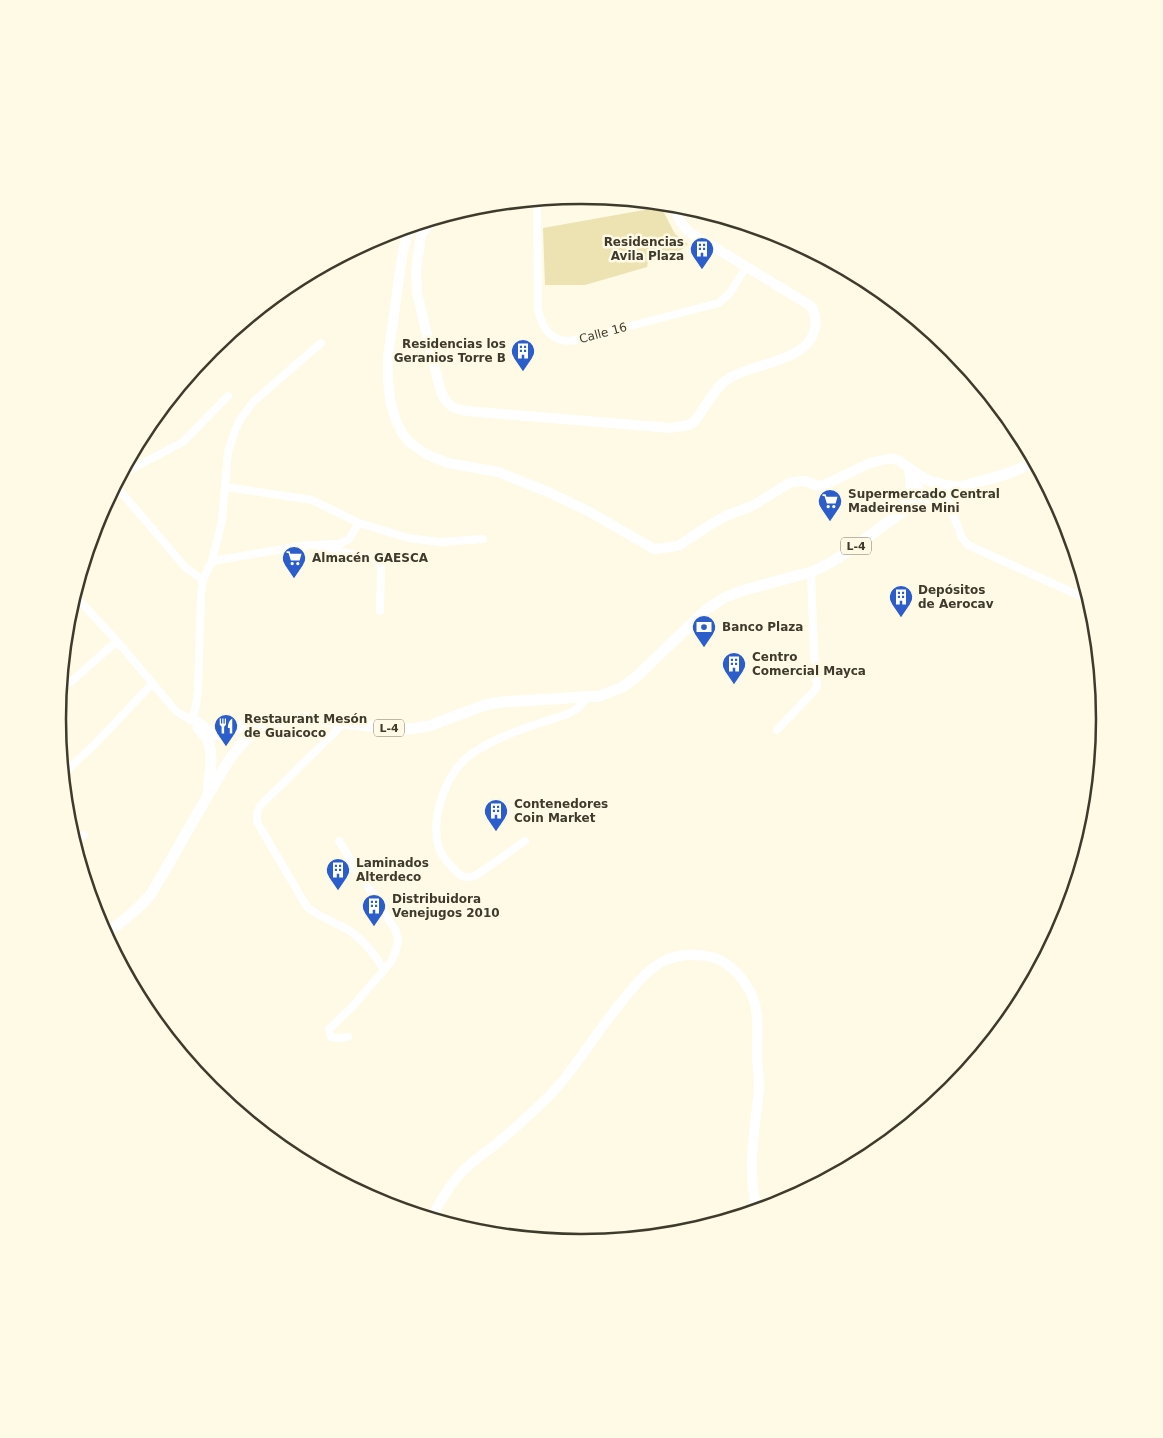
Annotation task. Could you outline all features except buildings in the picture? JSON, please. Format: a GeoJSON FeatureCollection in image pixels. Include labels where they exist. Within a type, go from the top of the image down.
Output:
{"type":"FeatureCollection","features":[{"type":"Feature","properties":{"kind":"main road","name":"L-4"},"geometry":{"type":"LineString","coordinates":[[111,930],[129,917],[151,894],[208,794],[232,757],[255,732],[274,722],[293,718],[305,718],[383,728],[408,729],[429,726],[485,705],[600,696],[623,688],[706,609],[724,598],[741,591],[811,572],[846,554],[898,514],[924,499],[1029,464]]}},
{"type":"Feature","properties":{"kind":"main road"},"geometry":{"type":"LineString","coordinates":[[909,468],[923,479],[957,487]]}},
{"type":"Feature","properties":{"kind":"main road"},"geometry":{"type":"LineString","coordinates":[[898,514],[907,500],[911,489],[909,468]]}},
{"type":"Feature","properties":{"kind":"main road"},"geometry":{"type":"LineString","coordinates":[[191,719],[198,721],[206,730],[218,734],[247,724],[274,722]]}},
{"type":"Feature","properties":{"kind":"main road"},"geometry":{"type":"LineString","coordinates":[[191,719],[208,741],[210,760],[208,794]]}},
{"type":"Feature","properties":{"kind":"street","name":"Calle 16"},"geometry":{"type":"LineString","coordinates":[[537,206],[538,310],[545,330],[558,340],[566,342],[576,340],[719,303],[730,293],[746,267]]}},
{"type":"Feature","properties":{"kind":"street"},"geometry":{"type":"LineString","coordinates":[[427,228],[421,235],[416,271],[417,293],[442,396],[447,403],[454,408],[462,410],[670,428],[689,425],[695,421],[719,387],[727,379],[745,370],[796,354],[808,343],[813,335],[816,322],[811,306],[689,232],[676,213]]}},
{"type":"Feature","properties":{"kind":"street"},"geometry":{"type":"LineString","coordinates":[[408,234],[403,250],[388,357],[388,381],[392,404],[402,433],[413,445],[426,454],[448,463],[498,472],[548,492],[588,511],[654,550],[678,546],[713,523],[752,506],[791,482],[805,481],[818,486],[824,485],[870,463],[887,459],[900,461],[909,468],[924,499]]}},
{"type":"Feature","properties":{"kind":"street"},"geometry":{"type":"LineString","coordinates":[[80,602],[117,641],[175,710],[191,719],[195,711],[198,691],[203,580],[212,561],[222,521],[228,452],[233,436],[239,421],[253,402],[320,343]]}},
{"type":"Feature","properties":{"kind":"street"},"geometry":{"type":"LineString","coordinates":[[130,470],[183,442],[228,396]]}},
{"type":"Feature","properties":{"kind":"street"},"geometry":{"type":"LineString","coordinates":[[226,487],[312,500],[360,523],[408,538],[440,542],[483,539]]}},
{"type":"Feature","properties":{"kind":"street"},"geometry":{"type":"LineString","coordinates":[[119,490],[186,568],[203,580]]}},
{"type":"Feature","properties":{"kind":"street"},"geometry":{"type":"LineString","coordinates":[[944,491],[962,538],[968,545],[1082,597]]}},
{"type":"Feature","properties":{"kind":"street"},"geometry":{"type":"LineString","coordinates":[[212,561],[304,545],[340,544],[349,539],[360,523]]}},
{"type":"Feature","properties":{"kind":"street"},"geometry":{"type":"LineString","coordinates":[[304,545],[371,558],[378,562],[381,567],[380,612]]}},
{"type":"Feature","properties":{"kind":"street"},"geometry":{"type":"LineString","coordinates":[[777,730],[817,686],[811,572]]}},
{"type":"Feature","properties":{"kind":"street"},"geometry":{"type":"LineString","coordinates":[[67,684],[117,641]]}},
{"type":"Feature","properties":{"kind":"street"},"geometry":{"type":"LineString","coordinates":[[69,769],[152,684]]}},
{"type":"Feature","properties":{"kind":"street"},"geometry":{"type":"LineString","coordinates":[[525,841],[471,878],[462,876],[445,860],[438,846],[436,830],[439,806],[447,785],[458,766],[469,755],[513,733],[570,713],[580,708],[588,697]]}},
{"type":"Feature","properties":{"kind":"street"},"geometry":{"type":"LineString","coordinates":[[344,723],[260,806],[257,813],[257,822],[307,907],[317,915],[353,933],[376,956],[384,970]]}},
{"type":"Feature","properties":{"kind":"street"},"geometry":{"type":"LineString","coordinates":[[80,837],[84,835]]}},
{"type":"Feature","properties":{"kind":"street"},"geometry":{"type":"LineString","coordinates":[[339,841],[396,931],[398,940],[396,950],[384,970],[352,1008],[329,1029],[331,1037],[348,1037]]}},
{"type":"Feature","properties":{"kind":"street"},"geometry":{"type":"LineString","coordinates":[[434,1213],[461,1173],[520,1123],[558,1086],[614,1012],[643,978],[661,962],[687,954],[710,956],[720,960],[737,972],[752,995],[756,1009],[759,1084],[754,1124],[752,1175],[752,1189],[756,1204]]}},
{"type":"Feature","properties":{"kind":"shaded area"},"geometry":{"type":"Polygon","coordinates":[[[652,209],[663,211],[675,234],[688,244],[675,255],[648,262],[647,267],[585,285],[545,285],[543,228],[652,209]]]}},
{"type":"Feature","properties":{"kind":"place","name":"Residencias Avila Plaza"},"geometry":{"type":"Point","coordinates":[702,270]}},
{"type":"Feature","properties":{"kind":"place","name":"Residencias los Geranios Torre B"},"geometry":{"type":"Point","coordinates":[523,372]}},
{"type":"Feature","properties":{"kind":"place","name":"Supermercado Central Madeirense Mini"},"geometry":{"type":"Point","coordinates":[830,522]}},
{"type":"Feature","properties":{"kind":"place","name":"Almacén GAESCA"},"geometry":{"type":"Point","coordinates":[294,579]}},
{"type":"Feature","properties":{"kind":"place","name":"Depósitos de Aerocav"},"geometry":{"type":"Point","coordinates":[901,618]}},
{"type":"Feature","properties":{"kind":"place","name":"Banco Plaza"},"geometry":{"type":"Point","coordinates":[704,648]}},
{"type":"Feature","properties":{"kind":"place","name":"Centro Comercial Mayca"},"geometry":{"type":"Point","coordinates":[734,685]}},
{"type":"Feature","properties":{"kind":"place","name":"Restaurant Mesón de Guaicoco"},"geometry":{"type":"Point","coordinates":[226,747]}},
{"type":"Feature","properties":{"kind":"place","name":"Contenedores Coin Market"},"geometry":{"type":"Point","coordinates":[496,832]}},
{"type":"Feature","properties":{"kind":"place","name":"Laminados Alterdeco"},"geometry":{"type":"Point","coordinates":[338,891]}},
{"type":"Feature","properties":{"kind":"place","name":"Distribuidora Venejugos 2010"},"geometry":{"type":"Point","coordinates":[374,927]}}]}
